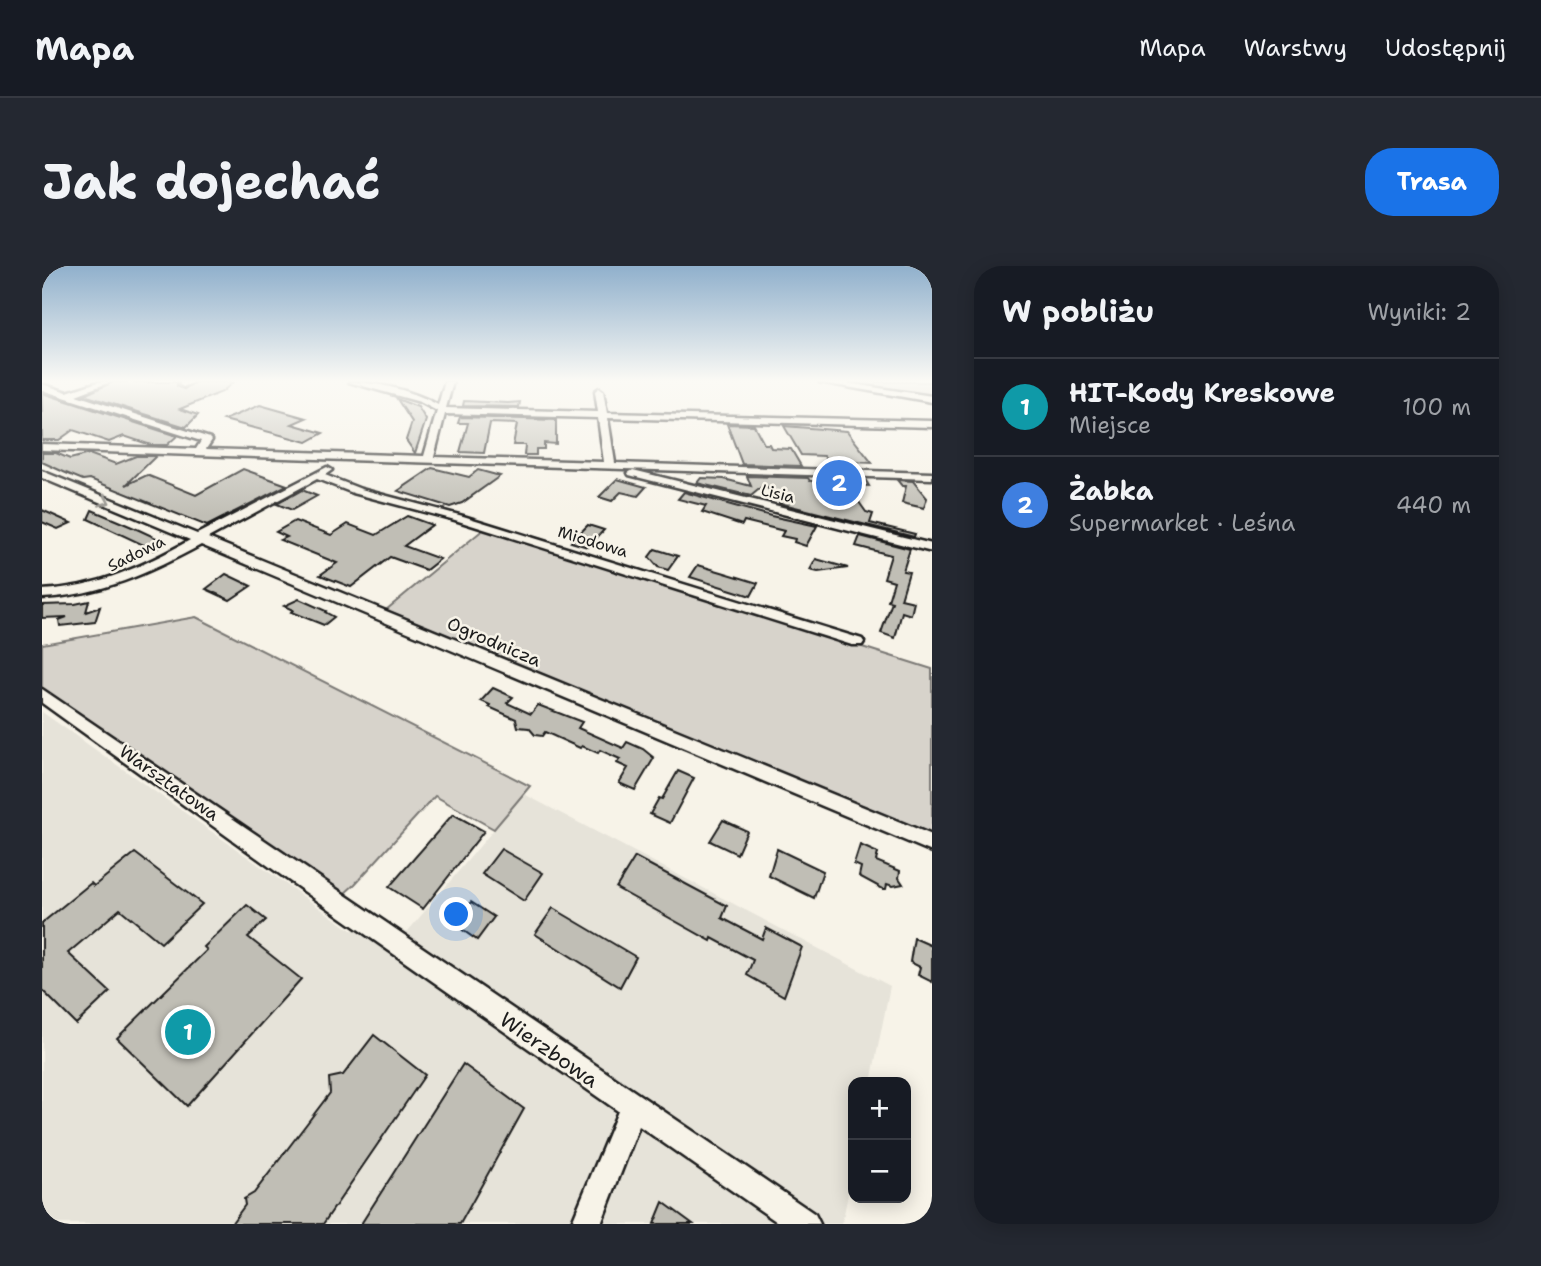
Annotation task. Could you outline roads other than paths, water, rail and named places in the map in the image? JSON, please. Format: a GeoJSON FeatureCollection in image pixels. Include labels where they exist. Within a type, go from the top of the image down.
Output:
{"type":"FeatureCollection","features":[{"type":"Feature","properties":{"kind":"street"},"geometry":{"type":"LineString","coordinates":[[166,427],[207,440],[199,452]]}},
{"type":"Feature","properties":{"kind":"street"},"geometry":{"type":"LineString","coordinates":[[428,459],[438,427]]}},
{"type":"Feature","properties":{"kind":"street"},"geometry":{"type":"LineString","coordinates":[[606,427],[614,465]]}},
{"type":"Feature","properties":{"kind":"street"},"geometry":{"type":"LineString","coordinates":[[42,447],[932,476]]}},
{"type":"Feature","properties":{"kind":"street","name":"Sadowa"},"geometry":{"type":"LineString","coordinates":[[42,594],[83,591],[124,580],[318,476],[337,457]]}},
{"type":"Feature","properties":{"kind":"street","name":"Lisia"},"geometry":{"type":"LineString","coordinates":[[614,465],[628,472],[932,548]]}},
{"type":"Feature","properties":{"kind":"street","name":"Ogrodnicza"},"geometry":{"type":"LineString","coordinates":[[42,474],[932,844]]}},
{"type":"Feature","properties":{"kind":"street","name":"Miodowa"},"geometry":{"type":"LineString","coordinates":[[318,476],[357,491],[459,518],[857,642]]}},
{"type":"Feature","properties":{"kind":"street","name":"Warsztatowa"},"geometry":{"type":"LineString","coordinates":[[42,695],[295,874]]}},
{"type":"Feature","properties":{"kind":"street","name":"Wierzbowa"},"geometry":{"type":"LineString","coordinates":[[295,874],[805,1224]]}},
{"type":"Feature","properties":{"kind":"street"},"geometry":{"type":"LineString","coordinates":[[586,1224],[633,1108]]}},
{"type":"Feature","properties":{"kind":"place","name":"Żabka"},"geometry":{"type":"Point","coordinates":[839,483]}},
{"type":"Feature","properties":{"kind":"place","name":"HIT-Kody Kreskowe"},"geometry":{"type":"Point","coordinates":[188,1032]}}]}
